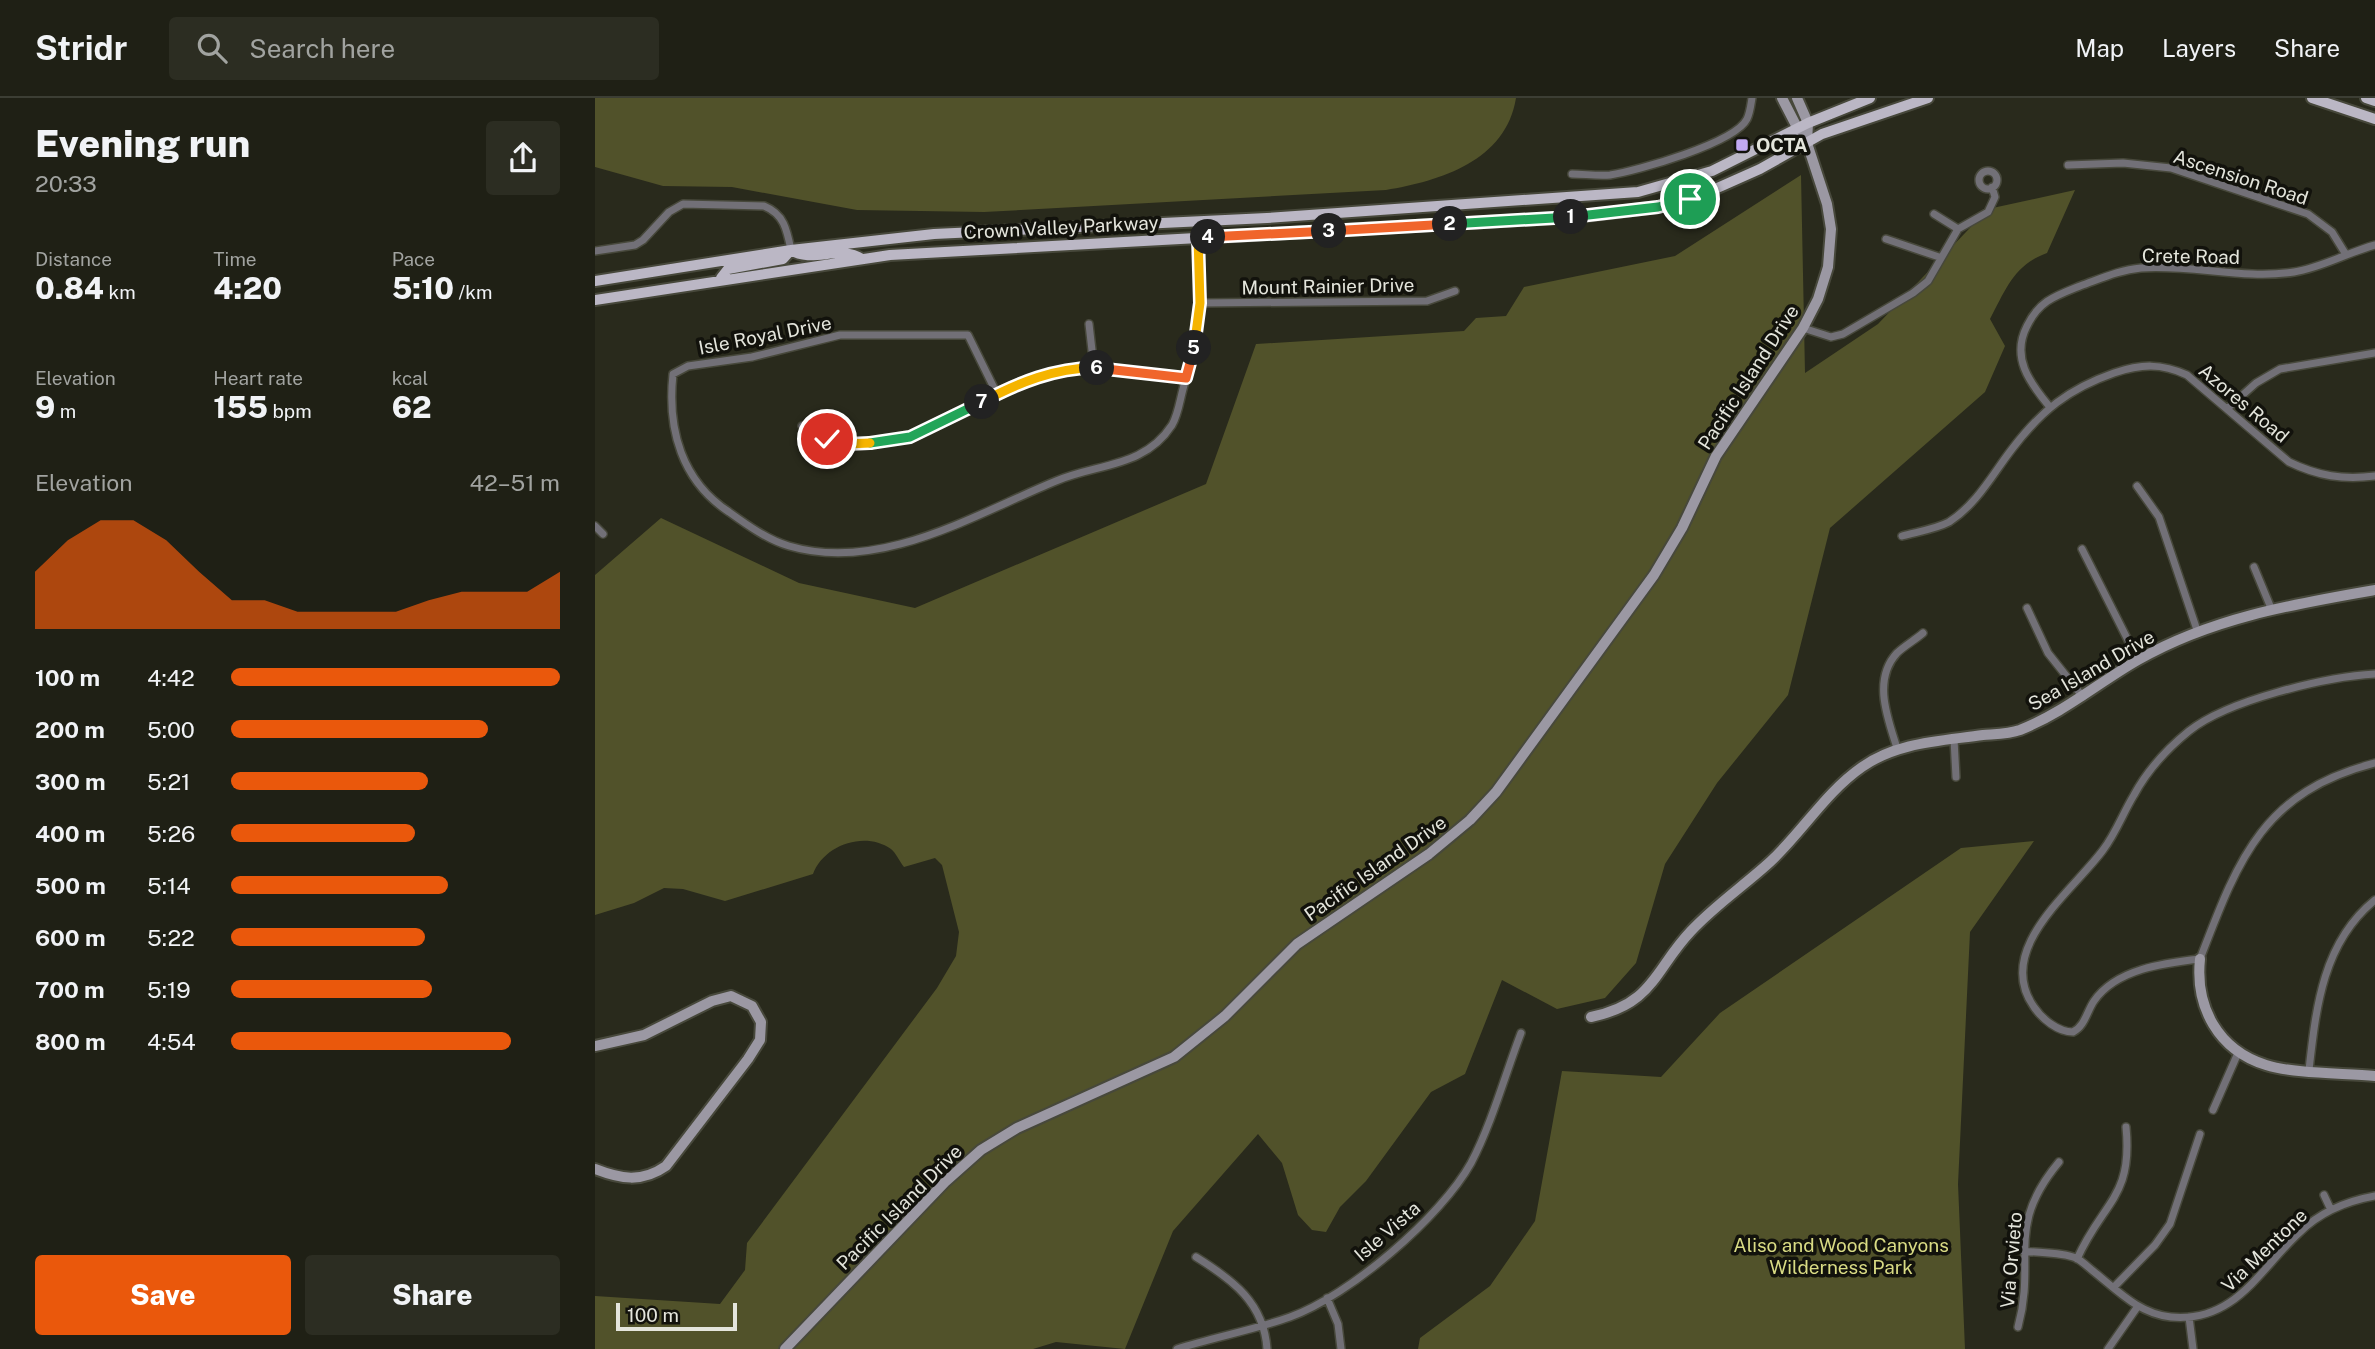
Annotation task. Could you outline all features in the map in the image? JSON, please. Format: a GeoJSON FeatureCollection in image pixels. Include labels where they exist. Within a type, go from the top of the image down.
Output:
{"type":"FeatureCollection","features":[{"type":"Feature","properties":{"kind":"main road"},"geometry":{"type":"LineString","coordinates":[[1782,98],[1795,129],[1807,143]]}},
{"type":"Feature","properties":{"kind":"main road"},"geometry":{"type":"LineString","coordinates":[[1797,98],[1808,123],[1807,143]]}},
{"type":"Feature","properties":{"kind":"main road","name":"Crown Valley Parkway"},"geometry":{"type":"LineString","coordinates":[[595,281],[791,250],[935,234],[1267,218],[1637,192],[1712,171],[1795,129],[1870,98]]}},
{"type":"Feature","properties":{"kind":"main road","name":"Crown Valley Parkway"},"geometry":{"type":"LineString","coordinates":[[595,300],[721,278],[945,250],[1577,216],[1658,207],[1728,185],[1807,143],[1859,120],[1928,98]]}},
{"type":"Feature","properties":{"kind":"main road"},"geometry":{"type":"LineString","coordinates":[[2312,98],[2375,119]]}},
{"type":"Feature","properties":{"kind":"main road"},"geometry":{"type":"LineString","coordinates":[[2366,98],[2375,101]]}},
{"type":"Feature","properties":{"kind":"main road","name":"Pacific Island Drive"},"geometry":{"type":"LineString","coordinates":[[785,1349],[945,1182],[981,1150],[1017,1128],[1174,1056],[1216,1024],[1297,944],[1408,869],[1470,820],[1518,765],[1654,575],[1682,528],[1728,436],[1803,328],[1818,299],[1828,267],[1831,229],[1827,204],[1807,143]]}},
{"type":"Feature","properties":{"kind":"main road"},"geometry":{"type":"LineString","coordinates":[[1151,223],[1161,230],[1184,229],[1198,237],[1212,226],[1259,225],[1267,218]]}},
{"type":"Feature","properties":{"kind":"main road"},"geometry":{"type":"LineString","coordinates":[[721,278],[728,269],[783,259],[791,250],[801,256],[850,251],[862,259]]}},
{"type":"Feature","properties":{"kind":"main road","name":"Sea Island Drive"},"geometry":{"type":"LineString","coordinates":[[1591,1017],[1615,1012],[1637,999],[1664,970],[1690,931],[1770,862],[1804,828],[1838,785],[1865,765],[1897,748],[2018,731],[2083,697],[2139,660],[2198,633],[2271,608],[2375,590]]}},
{"type":"Feature","properties":{"kind":"main road"},"geometry":{"type":"LineString","coordinates":[[2200,959],[2197,983],[2204,1009],[2217,1033],[2238,1053],[2267,1066],[2375,1076]]}},
{"type":"Feature","properties":{"kind":"main road"},"geometry":{"type":"LineString","coordinates":[[595,1046],[644,1035],[722,997],[742,999],[752,1006],[761,1021],[760,1040],[666,1166],[654,1174],[634,1178],[621,1178],[595,1169]]}},
{"type":"Feature","properties":{"kind":"street"},"geometry":{"type":"LineString","coordinates":[[1572,174],[1607,175],[1630,171],[1693,151],[1736,131],[1747,120],[1752,98]]}},
{"type":"Feature","properties":{"kind":"street","name":"Ascension Road"},"geometry":{"type":"LineString","coordinates":[[2069,165],[2123,163],[2171,168],[2308,214],[2332,232],[2345,253]]}},
{"type":"Feature","properties":{"kind":"street"},"geometry":{"type":"LineString","coordinates":[[1803,328],[1831,337],[1843,334],[1913,293],[1928,281],[1939,257],[1958,229],[1988,212],[1995,197],[1992,187]]}},
{"type":"Feature","properties":{"kind":"street"},"geometry":{"type":"LineString","coordinates":[[595,251],[643,240],[669,212],[689,203],[764,206],[773,210],[786,227],[791,250]]}},
{"type":"Feature","properties":{"kind":"street"},"geometry":{"type":"LineString","coordinates":[[1934,214],[1958,229]]}},
{"type":"Feature","properties":{"kind":"street"},"geometry":{"type":"LineString","coordinates":[[802,426],[827,439],[847,444],[890,442],[941,425],[997,394],[1039,376],[1070,369],[1094,368],[1186,378],[1200,303],[1198,237]]}},
{"type":"Feature","properties":{"kind":"street"},"geometry":{"type":"LineString","coordinates":[[1886,239],[1939,257]]}},
{"type":"Feature","properties":{"kind":"street","name":"Crete Road"},"geometry":{"type":"LineString","coordinates":[[2049,406],[2026,379],[2020,357],[2022,334],[2036,308],[2049,298],[2116,272],[2142,268],[2271,274],[2297,271],[2375,245]]}},
{"type":"Feature","properties":{"kind":"street","name":"Mount Rainier Drive"},"geometry":{"type":"LineString","coordinates":[[1200,303],[1427,301],[1455,291]]}},
{"type":"Feature","properties":{"kind":"street"},"geometry":{"type":"LineString","coordinates":[[1089,324],[1094,368]]}},
{"type":"Feature","properties":{"kind":"street","name":"Isle Royal Drive"},"geometry":{"type":"LineString","coordinates":[[997,394],[968,335],[839,335],[752,357],[688,366],[673,374],[671,391],[682,461],[708,498],[754,529],[789,546],[833,552],[891,546],[948,531],[1060,480],[1110,468],[1143,454],[1171,426],[1186,378]]}},
{"type":"Feature","properties":{"kind":"street"},"geometry":{"type":"LineString","coordinates":[[2228,408],[2256,383],[2280,369],[2375,353]]}},
{"type":"Feature","properties":{"kind":"street","name":"Azores Road"},"geometry":{"type":"LineString","coordinates":[[1902,536],[1948,522],[1982,493],[2012,449],[2049,406],[2103,377],[2140,365],[2170,367],[2187,375],[2289,462],[2309,472],[2330,477],[2375,476]]}},
{"type":"Feature","properties":{"kind":"street"},"geometry":{"type":"LineString","coordinates":[[2137,486],[2159,517],[2198,633]]}},
{"type":"Feature","properties":{"kind":"street"},"geometry":{"type":"LineString","coordinates":[[595,526],[603,534]]}},
{"type":"Feature","properties":{"kind":"street"},"geometry":{"type":"LineString","coordinates":[[2082,549],[2139,660]]}},
{"type":"Feature","properties":{"kind":"street"},"geometry":{"type":"LineString","coordinates":[[2254,568],[2271,608]]}},
{"type":"Feature","properties":{"kind":"street"},"geometry":{"type":"LineString","coordinates":[[2027,608],[2048,653],[2083,697]]}},
{"type":"Feature","properties":{"kind":"street"},"geometry":{"type":"LineString","coordinates":[[1897,748],[1884,707],[1887,669],[1896,654],[1923,633]]}},
{"type":"Feature","properties":{"kind":"street"},"geometry":{"type":"LineString","coordinates":[[2375,674],[2326,680],[2234,707],[2189,731],[2144,779],[2103,850],[2049,910],[2024,962],[2024,984],[2029,1000],[2041,1015],[2061,1030],[2073,1032],[2081,1026],[2100,993],[2118,979],[2169,964],[2200,959],[2231,879],[2256,836],[2294,797],[2325,779],[2375,763]]}},
{"type":"Feature","properties":{"kind":"street"},"geometry":{"type":"LineString","coordinates":[[1954,740],[1956,777]]}},
{"type":"Feature","properties":{"kind":"street"},"geometry":{"type":"LineString","coordinates":[[2309,1070],[2319,993],[2335,949],[2347,928],[2375,900]]}},
{"type":"Feature","properties":{"kind":"street","name":"Isle Vista"},"geometry":{"type":"LineString","coordinates":[[1179,1349],[1293,1316],[1327,1298],[1388,1255],[1456,1187],[1472,1160],[1521,1033]]}},
{"type":"Feature","properties":{"kind":"street"},"geometry":{"type":"LineString","coordinates":[[2213,1110],[2238,1053]]}},
{"type":"Feature","properties":{"kind":"street"},"geometry":{"type":"LineString","coordinates":[[2077,1259],[2088,1236],[2119,1192],[2126,1175],[2129,1157],[2126,1127]]}},
{"type":"Feature","properties":{"kind":"street"},"geometry":{"type":"LineString","coordinates":[[2113,1287],[2155,1245],[2171,1224],[2200,1134]]}},
{"type":"Feature","properties":{"kind":"street","name":"Via Orvieto"},"geometry":{"type":"LineString","coordinates":[[2018,1327],[2025,1296],[2023,1251],[2026,1217],[2039,1186],[2059,1162]]}},
{"type":"Feature","properties":{"kind":"street"},"geometry":{"type":"LineString","coordinates":[[2324,1195],[2331,1210]]}},
{"type":"Feature","properties":{"kind":"street","name":"Via Mentone"},"geometry":{"type":"LineString","coordinates":[[2023,1251],[2077,1259],[2138,1306],[2171,1317],[2189,1317],[2216,1312],[2241,1297],[2301,1231],[2331,1210],[2350,1201],[2375,1196]]}},
{"type":"Feature","properties":{"kind":"street"},"geometry":{"type":"LineString","coordinates":[[1196,1257],[1230,1278],[1247,1293],[1263,1325],[1267,1349]]}},
{"type":"Feature","properties":{"kind":"street"},"geometry":{"type":"LineString","coordinates":[[1327,1298],[1338,1324],[1341,1349]]}},
{"type":"Feature","properties":{"kind":"street"},"geometry":{"type":"LineString","coordinates":[[2108,1349],[2138,1306]]}},
{"type":"Feature","properties":{"kind":"street"},"geometry":{"type":"LineString","coordinates":[[2189,1317],[2193,1349]]}},
{"type":"Feature","properties":{"kind":"green space"},"geometry":{"type":"Polygon","coordinates":[[[595,98],[1516,98],[1510,120],[1499,138],[1485,152],[1448,174],[1407,186],[1386,190],[984,212],[857,210],[732,187],[663,186],[595,167],[595,98]]]}},
{"type":"Feature","properties":{"kind":"green space"},"geometry":{"type":"Polygon","coordinates":[[[1801,175],[1805,373],[1878,324],[1988,209],[2075,190],[2047,253],[2026,264],[2012,279],[1990,319],[2005,346],[1985,392],[1830,528],[1788,695],[1717,783],[1665,864],[1636,963],[1605,998],[1557,1009],[1502,980],[1465,1074],[1431,1092],[1366,1181],[1340,1207],[1326,1232],[1312,1230],[1298,1215],[1282,1163],[1258,1134],[1173,1231],[1125,1349],[1056,1342],[1033,1349],[595,1349],[595,1296],[720,1304],[745,1270],[747,1243],[937,988],[956,956],[959,932],[942,865],[935,858],[904,867],[891,849],[869,841],[857,841],[835,849],[818,864],[813,874],[725,901],[683,889],[664,888],[634,903],[595,915],[595,575],[661,518],[799,583],[915,608],[1206,484],[1256,344],[1464,331],[1476,318],[1506,316],[1524,287],[1675,256],[1801,175]]]}},
{"type":"Feature","properties":{"kind":"green space","name":"Aliso and Wood Canyons Wilderness Park"},"geometry":{"type":"Polygon","coordinates":[[[2034,841],[1970,932],[1958,1184],[1965,1349],[1418,1349],[1420,1338],[1490,1286],[1535,1221],[1562,1071],[1661,1077],[1720,1013],[1961,848],[2034,841]]]}},
{"type":"Feature","properties":{"kind":"place","name":"OCTA"},"geometry":{"type":"Point","coordinates":[1742,145]}},
{"type":"Feature","properties":{"kind":"route"},"geometry":{"type":"LineString","coordinates":[[827,439],[847,444],[863,444],[910,437],[941,425],[997,394],[1039,376],[1070,369],[1094,368],[1186,378],[1197,332],[1200,303],[1198,237],[1603,214],[1658,207],[1690,199]]}}]}
